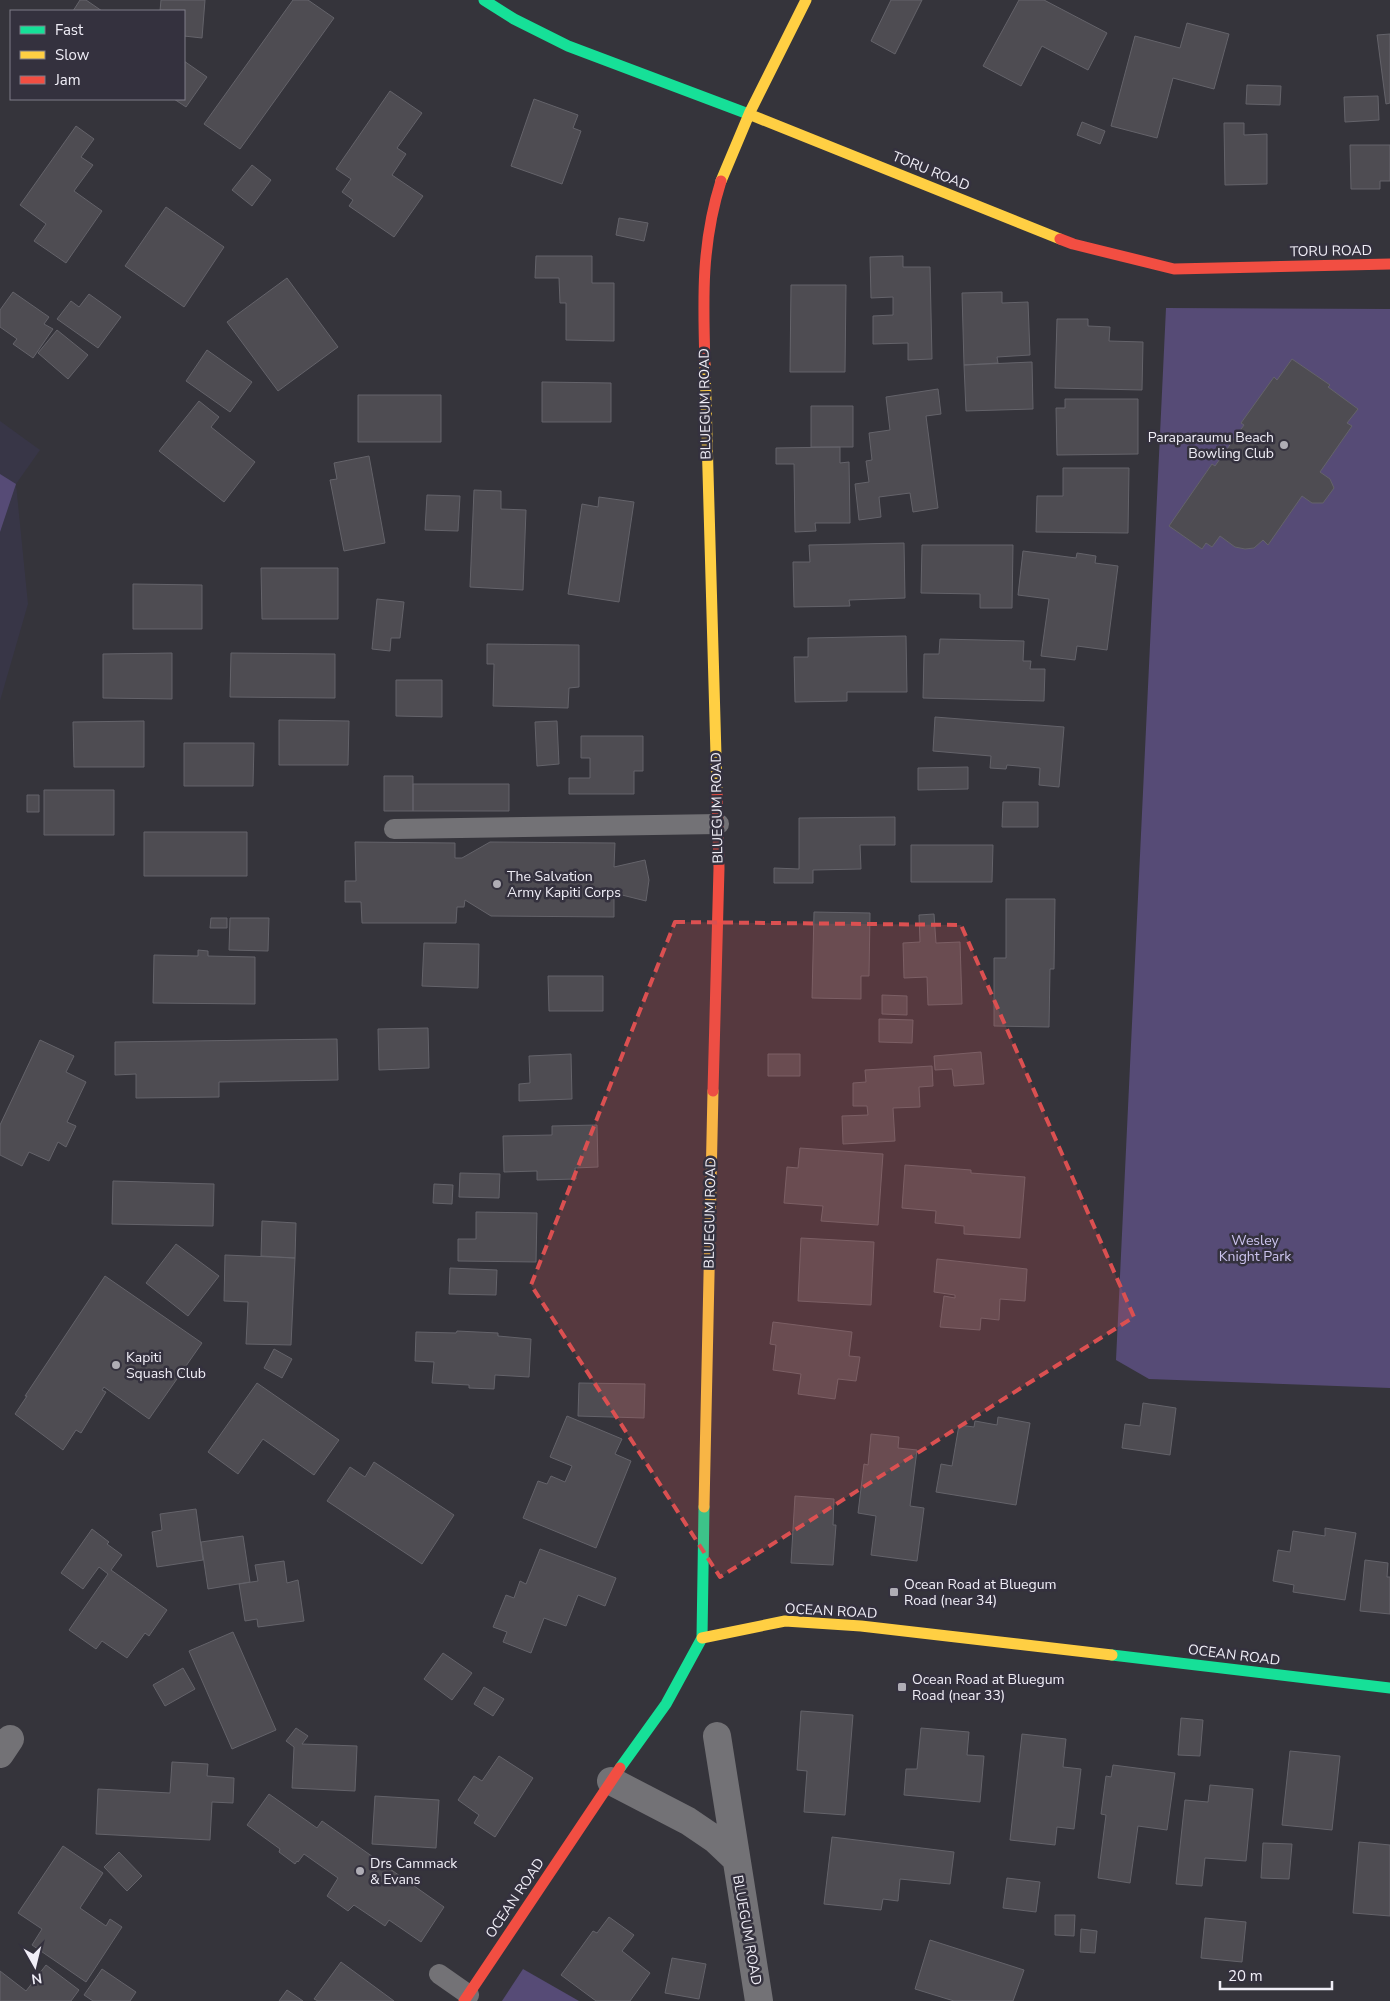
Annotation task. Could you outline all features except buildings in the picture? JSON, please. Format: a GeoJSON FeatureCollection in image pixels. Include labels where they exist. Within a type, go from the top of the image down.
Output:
{"type":"FeatureCollection","features":[{"type":"Feature","properties":{"kind":"street","name":"TORU ROAD"},"geometry":{"type":"LineString","coordinates":[[484,0],[514,19],[568,46],[750,114],[1073,244],[1174,269],[1390,264]]}},
{"type":"Feature","properties":{"kind":"street","name":"BLUEGUM ROAD"},"geometry":{"type":"LineString","coordinates":[[702,1638],[708,1264],[719,824],[706,461],[704,256],[719,185],[750,114],[806,0]]}},
{"type":"Feature","properties":{"kind":"street","name":"OCEAN ROAD"},"geometry":{"type":"LineString","coordinates":[[466,1998],[611,1781],[666,1704],[702,1638],[785,1621],[861,1626],[1390,1688]]}},
{"type":"Feature","properties":{"kind":"street","name":"BLUEGUM ROAD"},"geometry":{"type":"LineString","coordinates":[[716,1736],[759,2001]]}},
{"type":"Feature","properties":{"kind":"street","name":"BLUEGUM ROAD"},"geometry":{"type":"LineString","coordinates":[[611,1781],[688,1822],[716,1840],[735,1858]]}},
{"type":"Feature","properties":{"kind":"lane"},"geometry":{"type":"LineString","coordinates":[[394,829],[719,824]]}},
{"type":"Feature","properties":{"kind":"lane"},"geometry":{"type":"LineString","coordinates":[[438,1974],[466,1998]]}},
{"type":"Feature","properties":{"kind":"highlighted area"},"geometry":{"type":"Polygon","coordinates":[[[675,922],[961,925],[1134,1317],[720,1577],[531,1285],[675,922]]]}},
{"type":"Feature","properties":{"kind":"shaded area"},"geometry":{"type":"Polygon","coordinates":[[[0,421],[40,450],[16,484],[28,604],[0,701],[0,421]]]}},
{"type":"Feature","properties":{"kind":"green space","name":"Wesley Knight Park"},"geometry":{"type":"Polygon","coordinates":[[[1166,308],[1390,309],[1390,1388],[1149,1379],[1116,1360],[1166,308]]]}},
{"type":"Feature","properties":{"kind":"green space"},"geometry":{"type":"Polygon","coordinates":[[[0,474],[16,484],[0,532],[0,474]]]}},
{"type":"Feature","properties":{"kind":"green space"},"geometry":{"type":"Polygon","coordinates":[[[523,1969],[579,2001],[502,2001],[523,1969]]]}},
{"type":"Feature","properties":{"kind":"traffic: fast"},"geometry":{"type":"LineString","coordinates":[[484,0],[514,19],[568,46],[751,115]]}},
{"type":"Feature","properties":{"kind":"traffic: fast"},"geometry":{"type":"LineString","coordinates":[[620,1768],[666,1704],[702,1638],[704,1507]]}},
{"type":"Feature","properties":{"kind":"traffic: fast"},"geometry":{"type":"LineString","coordinates":[[1112,1655],[1390,1688]]}},
{"type":"Feature","properties":{"kind":"traffic: slow"},"geometry":{"type":"LineString","coordinates":[[721,181],[750,112],[806,0]]}},
{"type":"Feature","properties":{"kind":"traffic: slow"},"geometry":{"type":"LineString","coordinates":[[751,115],[1060,239]]}},
{"type":"Feature","properties":{"kind":"traffic: slow"},"geometry":{"type":"LineString","coordinates":[[705,365],[717,791]]}},
{"type":"Feature","properties":{"kind":"traffic: slow"},"geometry":{"type":"LineString","coordinates":[[704,1507],[713,1091]]}},
{"type":"Feature","properties":{"kind":"traffic: slow"},"geometry":{"type":"LineString","coordinates":[[702,1638],[785,1621],[861,1626],[1112,1655]]}},
{"type":"Feature","properties":{"kind":"traffic: jam"},"geometry":{"type":"LineString","coordinates":[[705,365],[705,272],[714,204],[721,181]]}},
{"type":"Feature","properties":{"kind":"traffic: jam"},"geometry":{"type":"LineString","coordinates":[[1060,239],[1073,244],[1174,269],[1390,264]]}},
{"type":"Feature","properties":{"kind":"traffic: jam"},"geometry":{"type":"LineString","coordinates":[[713,1091],[719,868],[717,791]]}},
{"type":"Feature","properties":{"kind":"traffic: jam"},"geometry":{"type":"LineString","coordinates":[[464,2001],[620,1768]]}},
{"type":"Feature","properties":{"kind":"place","name":"Paraparaumu Beach Bowling Club"},"geometry":{"type":"Point","coordinates":[1284,445]}},
{"type":"Feature","properties":{"kind":"place","name":"The Salvation Army Kapiti Corps"},"geometry":{"type":"Point","coordinates":[497,884]}},
{"type":"Feature","properties":{"kind":"place","name":"Kapiti Squash Club"},"geometry":{"type":"Point","coordinates":[116,1365]}},
{"type":"Feature","properties":{"kind":"place","name":"Ocean Road at Bluegum Road (near 34)"},"geometry":{"type":"Point","coordinates":[894,1592]}},
{"type":"Feature","properties":{"kind":"place","name":"Ocean Road at Bluegum Road (near 33)"},"geometry":{"type":"Point","coordinates":[902,1687]}},
{"type":"Feature","properties":{"kind":"place","name":"Drs Cammack & Evans"},"geometry":{"type":"Point","coordinates":[360,1871]}}]}
